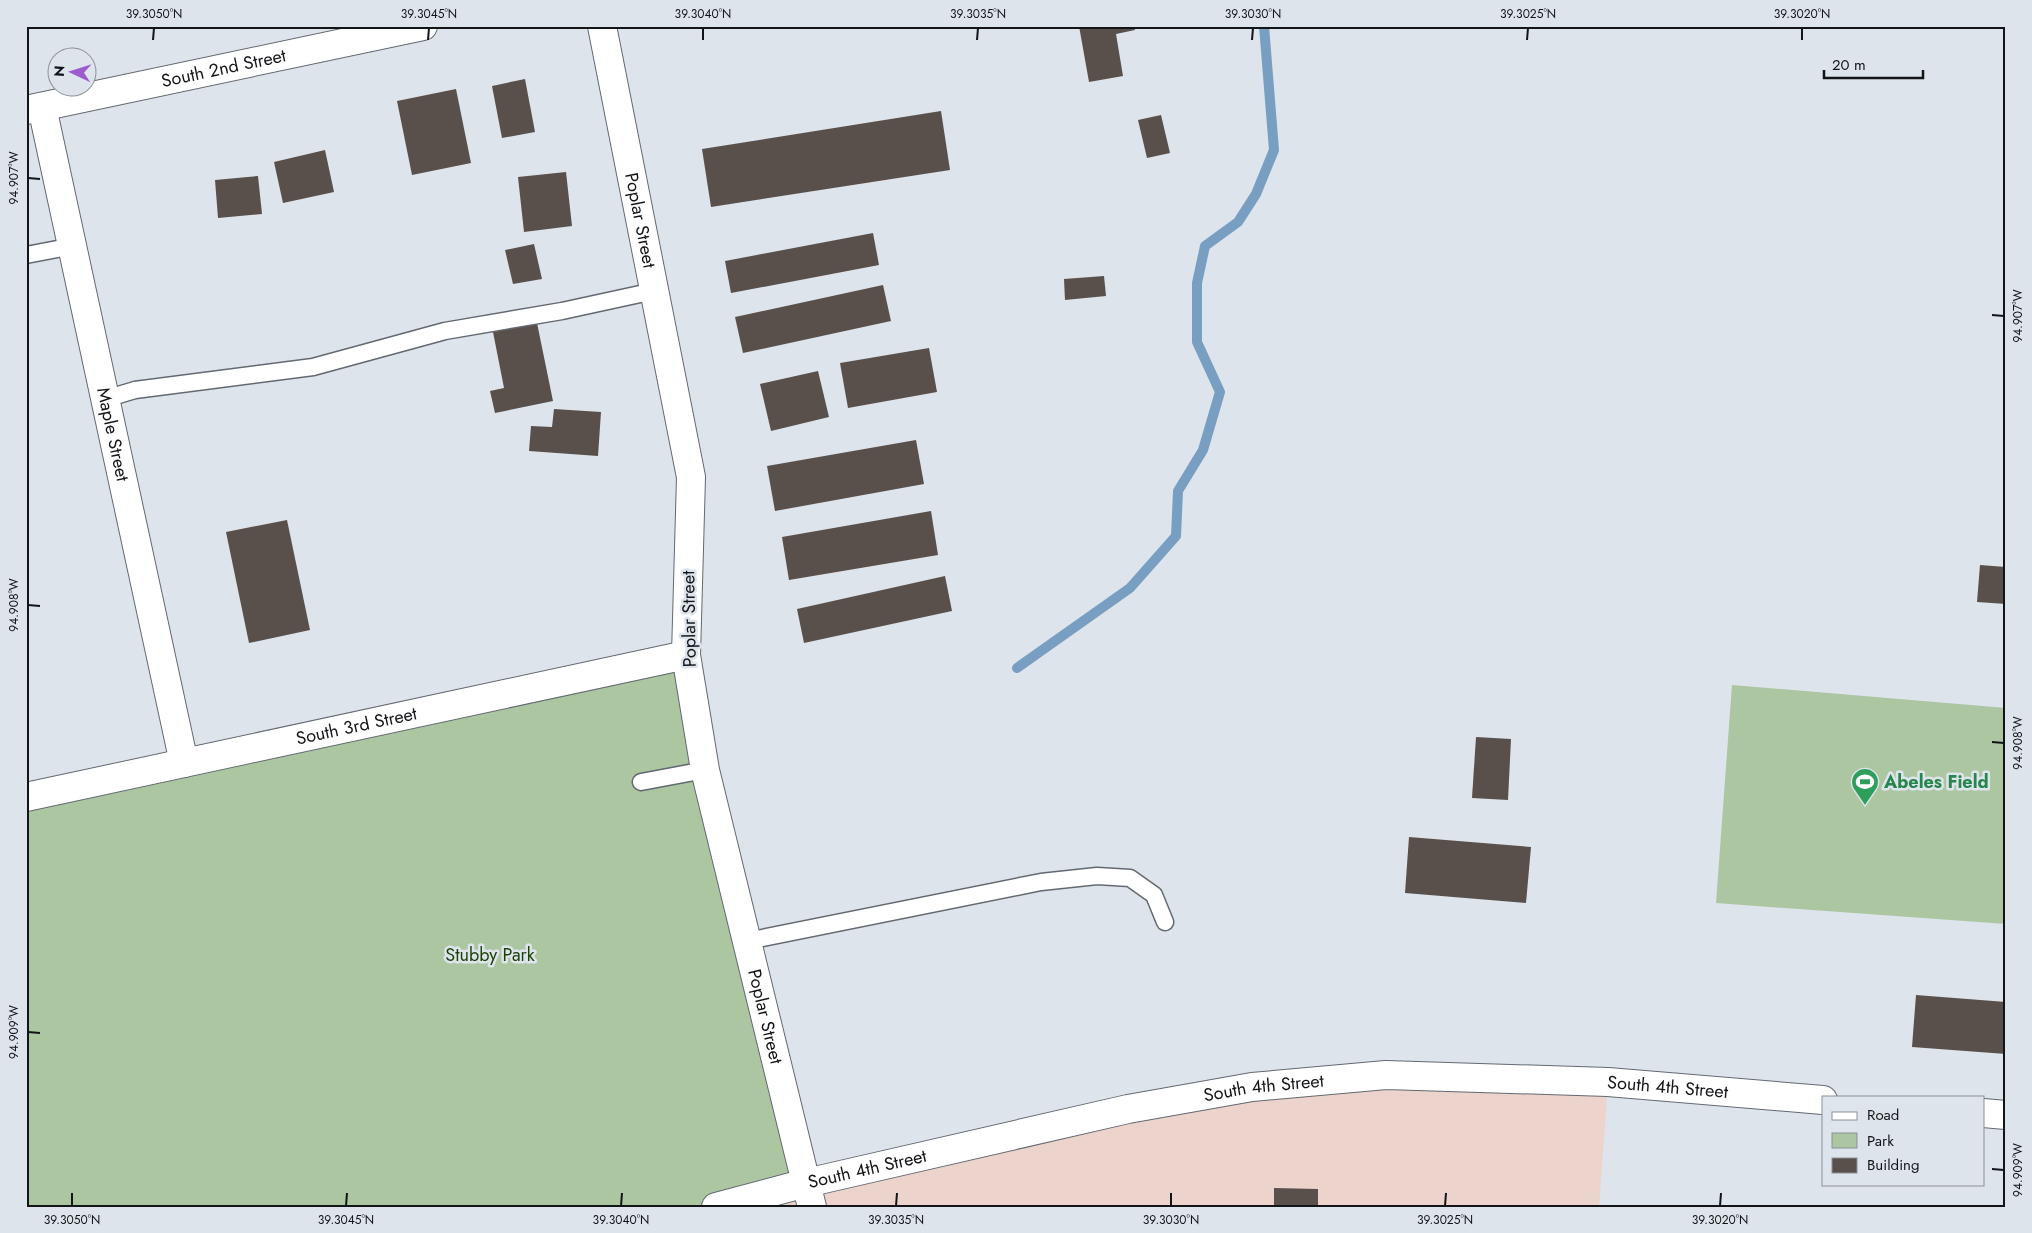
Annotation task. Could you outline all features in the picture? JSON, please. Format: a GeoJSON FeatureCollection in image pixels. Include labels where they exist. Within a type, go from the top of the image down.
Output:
{"type":"FeatureCollection","features":[{"type":"Feature","properties":{"kind":"main road","name":"South 2nd Street"},"geometry":{"type":"LineString","coordinates":[[34,108],[423,26]]}},
{"type":"Feature","properties":{"kind":"main road","name":"Poplar Street"},"geometry":{"type":"LineString","coordinates":[[602,26],[691,477],[686,655],[705,770],[809,1195]]}},
{"type":"Feature","properties":{"kind":"main road","name":"Maple Street"},"geometry":{"type":"LineString","coordinates":[[34,108],[73,246],[184,763]]}},
{"type":"Feature","properties":{"kind":"main road","name":"South 3rd Street"},"geometry":{"type":"LineString","coordinates":[[26,797],[686,655]]}},
{"type":"Feature","properties":{"kind":"main road","name":"South 4th Street"},"geometry":{"type":"LineString","coordinates":[[716,1207],[809,1195],[1128,1109],[1252,1088],[1386,1075],[1608,1082],[1822,1100]]}},
{"type":"Feature","properties":{"kind":"main road"},"geometry":{"type":"LineString","coordinates":[[1984,1114],[2006,1115]]}},
{"type":"Feature","properties":{"kind":"lane"},"geometry":{"type":"LineString","coordinates":[[26,255],[73,246]]}},
{"type":"Feature","properties":{"kind":"lane"},"geometry":{"type":"LineString","coordinates":[[105,399],[135,390],[313,367],[445,331],[562,311],[654,291]]}},
{"type":"Feature","properties":{"kind":"lane"},"geometry":{"type":"LineString","coordinates":[[641,782],[705,770]]}},
{"type":"Feature","properties":{"kind":"lane"},"geometry":{"type":"LineString","coordinates":[[747,941],[1041,882],[1097,876],[1130,878],[1154,895],[1165,922]]}},
{"type":"Feature","properties":{"kind":"shaded area"},"geometry":{"type":"Polygon","coordinates":[[[1608,1082],[1599,1207],[716,1207],[1252,1087],[1608,1082]]]}},
{"type":"Feature","properties":{"kind":"green space","name":"Stubby Park"},"geometry":{"type":"Polygon","coordinates":[[[686,655],[806,1183],[716,1207],[26,1207],[26,797],[686,655]]]}},
{"type":"Feature","properties":{"kind":"green space","name":"Abeles Field"},"geometry":{"type":"Polygon","coordinates":[[[1732,685],[2006,708],[2006,924],[1716,903],[1732,685]]]}},
{"type":"Feature","properties":{"kind":"building"},"geometry":{"type":"Polygon","coordinates":[[[1079,26],[1134,26],[1135,30],[1116,34],[1123,76],[1089,82],[1079,26]]]}},
{"type":"Feature","properties":{"kind":"building"},"geometry":{"type":"Polygon","coordinates":[[[525,79],[535,132],[502,138],[492,86],[525,79]]]}},
{"type":"Feature","properties":{"kind":"building"},"geometry":{"type":"Polygon","coordinates":[[[456,89],[471,163],[412,175],[397,101],[456,89]]]}},
{"type":"Feature","properties":{"kind":"building"},"geometry":{"type":"Polygon","coordinates":[[[941,111],[950,170],[711,207],[702,149],[941,111]]]}},
{"type":"Feature","properties":{"kind":"building"},"geometry":{"type":"Polygon","coordinates":[[[1161,115],[1170,153],[1147,158],[1138,120],[1161,115]]]}},
{"type":"Feature","properties":{"kind":"building"},"geometry":{"type":"Polygon","coordinates":[[[325,150],[334,192],[283,203],[274,162],[325,150]]]}},
{"type":"Feature","properties":{"kind":"building"},"geometry":{"type":"Polygon","coordinates":[[[566,172],[572,226],[524,232],[518,177],[566,172]]]}},
{"type":"Feature","properties":{"kind":"building"},"geometry":{"type":"Polygon","coordinates":[[[258,176],[262,214],[218,218],[215,180],[258,176]]]}},
{"type":"Feature","properties":{"kind":"building"},"geometry":{"type":"Polygon","coordinates":[[[873,233],[879,265],[731,293],[725,261],[873,233]]]}},
{"type":"Feature","properties":{"kind":"building"},"geometry":{"type":"Polygon","coordinates":[[[534,244],[542,279],[513,284],[505,250],[534,244]]]}},
{"type":"Feature","properties":{"kind":"building"},"geometry":{"type":"Polygon","coordinates":[[[1104,276],[1106,296],[1065,300],[1064,279],[1104,276]]]}},
{"type":"Feature","properties":{"kind":"building"},"geometry":{"type":"Polygon","coordinates":[[[883,285],[891,321],[743,353],[735,317],[883,285]]]}},
{"type":"Feature","properties":{"kind":"building"},"geometry":{"type":"Polygon","coordinates":[[[537,323],[553,401],[495,413],[490,391],[504,388],[493,332],[537,323]]]}},
{"type":"Feature","properties":{"kind":"building"},"geometry":{"type":"Polygon","coordinates":[[[929,348],[937,392],[848,408],[840,363],[929,348]]]}},
{"type":"Feature","properties":{"kind":"building"},"geometry":{"type":"Polygon","coordinates":[[[818,371],[829,417],[771,431],[760,384],[818,371]]]}},
{"type":"Feature","properties":{"kind":"building"},"geometry":{"type":"Polygon","coordinates":[[[554,409],[601,412],[598,456],[529,451],[531,426],[552,427],[554,409]]]}},
{"type":"Feature","properties":{"kind":"building"},"geometry":{"type":"Polygon","coordinates":[[[916,440],[924,484],[775,511],[767,466],[916,440]]]}},
{"type":"Feature","properties":{"kind":"building"},"geometry":{"type":"Polygon","coordinates":[[[931,511],[938,555],[789,580],[782,537],[931,511]]]}},
{"type":"Feature","properties":{"kind":"building"},"geometry":{"type":"Polygon","coordinates":[[[287,520],[310,630],[249,643],[226,532],[287,520]]]}},
{"type":"Feature","properties":{"kind":"building"},"geometry":{"type":"Polygon","coordinates":[[[1980,565],[2006,567],[2006,604],[1977,602],[1980,565]]]}},
{"type":"Feature","properties":{"kind":"building"},"geometry":{"type":"Polygon","coordinates":[[[945,576],[952,611],[804,643],[797,609],[945,576]]]}},
{"type":"Feature","properties":{"kind":"building"},"geometry":{"type":"Polygon","coordinates":[[[1476,737],[1511,739],[1508,800],[1472,798],[1476,737]]]}},
{"type":"Feature","properties":{"kind":"building"},"geometry":{"type":"Polygon","coordinates":[[[1409,837],[1531,847],[1526,903],[1405,893],[1409,837]]]}},
{"type":"Feature","properties":{"kind":"building"},"geometry":{"type":"Polygon","coordinates":[[[1916,995],[2006,1002],[2006,1054],[1912,1047],[1916,995]]]}},
{"type":"Feature","properties":{"kind":"building"},"geometry":{"type":"Polygon","coordinates":[[[1274,1188],[1318,1189],[1318,1207],[1274,1207],[1274,1188]]]}},
{"type":"Feature","properties":{"kind":"waterway"},"geometry":{"type":"LineString","coordinates":[[1017,668],[1130,588],[1176,536],[1178,491],[1203,450],[1220,392],[1197,342],[1197,283],[1205,246],[1238,222],[1256,194],[1274,150],[1264,26]]}},
{"type":"Feature","properties":{"kind":"place","name":"Abeles Field"},"geometry":{"type":"Point","coordinates":[1865,806]}}]}
